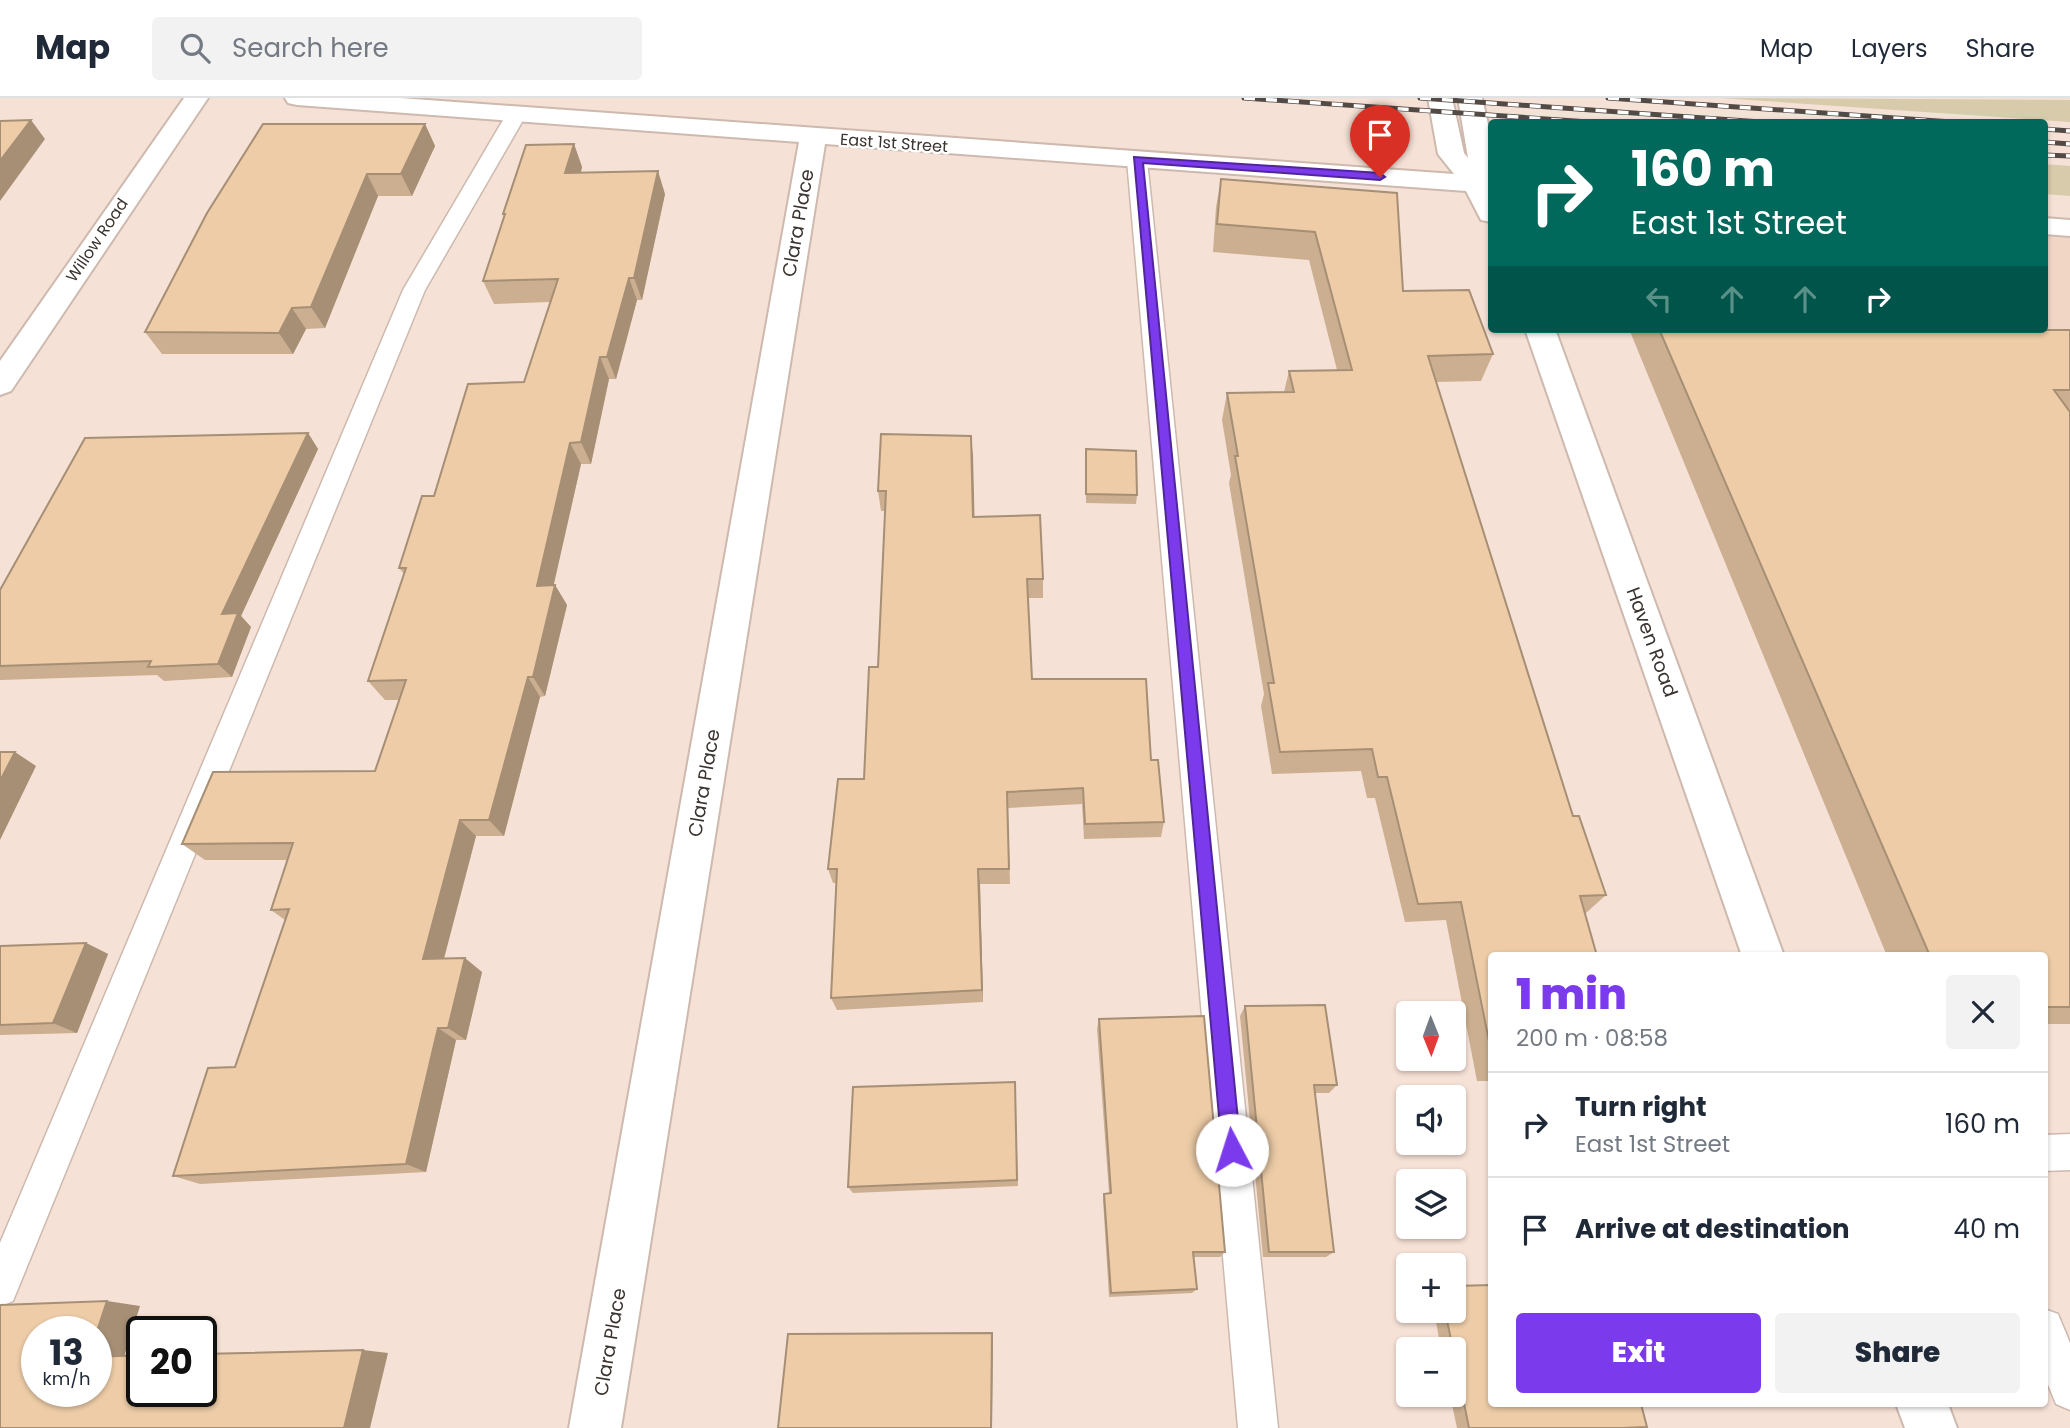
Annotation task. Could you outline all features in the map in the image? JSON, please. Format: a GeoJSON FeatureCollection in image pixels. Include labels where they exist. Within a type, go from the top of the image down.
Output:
{"type":"FeatureCollection","features":[{"type":"Feature","properties":{"kind":"street","name":"Willow Road"},"geometry":{"type":"LineString","coordinates":[[0,384],[196,98]]}},
{"type":"Feature","properties":{"kind":"street","name":"East 1st Street"},"geometry":{"type":"LineString","coordinates":[[298,98],[1483,184]]}},
{"type":"Feature","properties":{"kind":"street"},"geometry":{"type":"LineString","coordinates":[[1440,98],[1451,154],[1483,184]]}},
{"type":"Feature","properties":{"kind":"street"},"geometry":{"type":"LineString","coordinates":[[1470,98],[1488,203]]}},
{"type":"Feature","properties":{"kind":"street","name":"Clara Place"},"geometry":{"type":"LineString","coordinates":[[595,1428],[813,137]]}},
{"type":"Feature","properties":{"kind":"street"},"geometry":{"type":"LineString","coordinates":[[2048,226],[2070,228]]}},
{"type":"Feature","properties":{"kind":"street","name":"Haven Road"},"geometry":{"type":"LineString","coordinates":[[1541,333],[1762,952]]}},
{"type":"Feature","properties":{"kind":"street"},"geometry":{"type":"LineString","coordinates":[[1923,1407],[1931,1428]]}},
{"type":"Feature","properties":{"kind":"lane"},"geometry":{"type":"LineString","coordinates":[[0,1288],[414,290],[516,115]]}},
{"type":"Feature","properties":{"kind":"lane"},"geometry":{"type":"LineString","coordinates":[[1137,160],[1258,1428]]}},
{"type":"Feature","properties":{"kind":"lane"},"geometry":{"type":"LineString","coordinates":[[2048,1153],[2070,1152]]}},
{"type":"Feature","properties":{"kind":"lane"},"geometry":{"type":"LineString","coordinates":[[2048,1338],[2070,1390]]}},
{"type":"Feature","properties":{"kind":"shaded area"},"geometry":{"type":"Polygon","coordinates":[[[1720,98],[2070,100],[2070,122],[1720,98]]]}},
{"type":"Feature","properties":{"kind":"shaded area"},"geometry":{"type":"Polygon","coordinates":[[[2048,164],[2070,166],[2070,196],[2048,194],[2048,164]]]}},
{"type":"Feature","properties":{"kind":"shaded area"},"geometry":{"type":"Polygon","coordinates":[[[2048,230],[2070,232],[2070,420],[2011,333],[2048,333],[2048,230]]]}},
{"type":"Feature","properties":{"kind":"building"},"geometry":{"type":"Polygon","coordinates":[[[31,120],[0,161],[0,121],[31,120]]]}},
{"type":"Feature","properties":{"kind":"building"},"geometry":{"type":"Polygon","coordinates":[[[263,124],[425,124],[401,174],[367,174],[311,307],[292,308],[279,333],[145,332],[207,213],[263,124]]]}},
{"type":"Feature","properties":{"kind":"building"},"geometry":{"type":"Polygon","coordinates":[[[574,144],[565,173],[658,171],[634,278],[629,278],[607,357],[600,357],[581,442],[570,443],[537,586],[555,585],[533,677],[528,677],[489,820],[460,820],[423,959],[465,958],[448,1028],[438,1028],[406,1164],[173,1176],[208,1068],[235,1067],[289,909],[271,910],[293,843],[182,844],[213,772],[375,771],[406,680],[368,681],[406,568],[399,568],[422,496],[434,496],[468,384],[524,382],[558,279],[483,281],[503,214],[526,145],[574,144]]]}},
{"type":"Feature","properties":{"kind":"building"},"geometry":{"type":"Polygon","coordinates":[[[1221,179],[1397,193],[1403,291],[1469,290],[1493,354],[1428,356],[1573,816],[1579,816],[1606,895],[1580,896],[1596,952],[1488,952],[1488,1036],[1461,902],[1418,904],[1387,777],[1378,777],[1372,749],[1280,752],[1268,683],[1274,683],[1235,456],[1238,456],[1227,393],[1294,392],[1289,371],[1352,370],[1315,232],[1217,224],[1221,179]]]}},
{"type":"Feature","properties":{"kind":"building"},"geometry":{"type":"Polygon","coordinates":[[[2048,330],[2070,330],[2070,390],[2054,390],[2070,412],[2070,1007],[2048,1007],[2048,952],[1928,952],[1661,333],[2048,333],[2048,330]]]}},
{"type":"Feature","properties":{"kind":"building"},"geometry":{"type":"Polygon","coordinates":[[[308,433],[222,614],[238,613],[218,664],[148,667],[151,661],[0,666],[0,590],[85,438],[308,433]]]}},
{"type":"Feature","properties":{"kind":"building"},"geometry":{"type":"Polygon","coordinates":[[[881,434],[971,436],[973,517],[1040,515],[1043,579],[1027,579],[1032,679],[1146,679],[1151,760],[1158,760],[1164,822],[1085,824],[1083,788],[1007,792],[1009,869],[978,869],[982,990],[831,998],[837,869],[828,869],[838,779],[864,779],[869,667],[878,667],[886,491],[878,491],[881,434]]]}},
{"type":"Feature","properties":{"kind":"building"},"geometry":{"type":"Polygon","coordinates":[[[1086,449],[1136,451],[1137,495],[1086,494],[1086,449]]]}},
{"type":"Feature","properties":{"kind":"building"},"geometry":{"type":"Polygon","coordinates":[[[0,752],[15,752],[0,781],[0,752]]]}},
{"type":"Feature","properties":{"kind":"building"},"geometry":{"type":"Polygon","coordinates":[[[86,943],[53,1023],[0,1025],[0,946],[86,943]]]}},
{"type":"Feature","properties":{"kind":"building"},"geometry":{"type":"Polygon","coordinates":[[[1325,1005],[1337,1085],[1314,1085],[1334,1252],[1269,1252],[1245,1006],[1325,1005]]]}},
{"type":"Feature","properties":{"kind":"building"},"geometry":{"type":"Polygon","coordinates":[[[1204,1016],[1225,1252],[1193,1252],[1197,1289],[1111,1293],[1104,1194],[1111,1193],[1099,1019],[1204,1016]]]}},
{"type":"Feature","properties":{"kind":"building"},"geometry":{"type":"Polygon","coordinates":[[[1015,1082],[1017,1180],[848,1187],[853,1087],[1015,1082]]]}},
{"type":"Feature","properties":{"kind":"building"},"geometry":{"type":"Polygon","coordinates":[[[1488,1285],[1488,1407],[1642,1407],[1647,1427],[1469,1428],[1465,1407],[1466,1337],[1450,1337],[1448,1323],[1466,1323],[1466,1286],[1488,1285]]]}},
{"type":"Feature","properties":{"kind":"building"},"geometry":{"type":"Polygon","coordinates":[[[107,1301],[102,1316],[21,1316],[21,1407],[112,1407],[112,1356],[126,1356],[126,1407],[217,1407],[217,1354],[363,1350],[344,1428],[0,1428],[0,1305],[107,1301]]]}},
{"type":"Feature","properties":{"kind":"building"},"geometry":{"type":"Polygon","coordinates":[[[992,1333],[991,1428],[778,1428],[788,1334],[992,1333]]]}},
{"type":"Feature","properties":{"kind":"railway"},"geometry":{"type":"LineString","coordinates":[[1244,98],[1546,119]]}},
{"type":"Feature","properties":{"kind":"railway"},"geometry":{"type":"LineString","coordinates":[[1420,98],[1718,119]]}},
{"type":"Feature","properties":{"kind":"railway"},"geometry":{"type":"LineString","coordinates":[[1608,98],[1909,119]]}},
{"type":"Feature","properties":{"kind":"railway"},"geometry":{"type":"LineString","coordinates":[[2048,129],[2070,131]]}},
{"type":"Feature","properties":{"kind":"railway"},"geometry":{"type":"LineString","coordinates":[[2048,142],[2070,144]]}},
{"type":"Feature","properties":{"kind":"railway"},"geometry":{"type":"LineString","coordinates":[[2048,155],[2070,156]]}},
{"type":"Feature","properties":{"kind":"route"},"geometry":{"type":"LineString","coordinates":[[1232,1150],[1137,160],[1380,177]]}}]}
